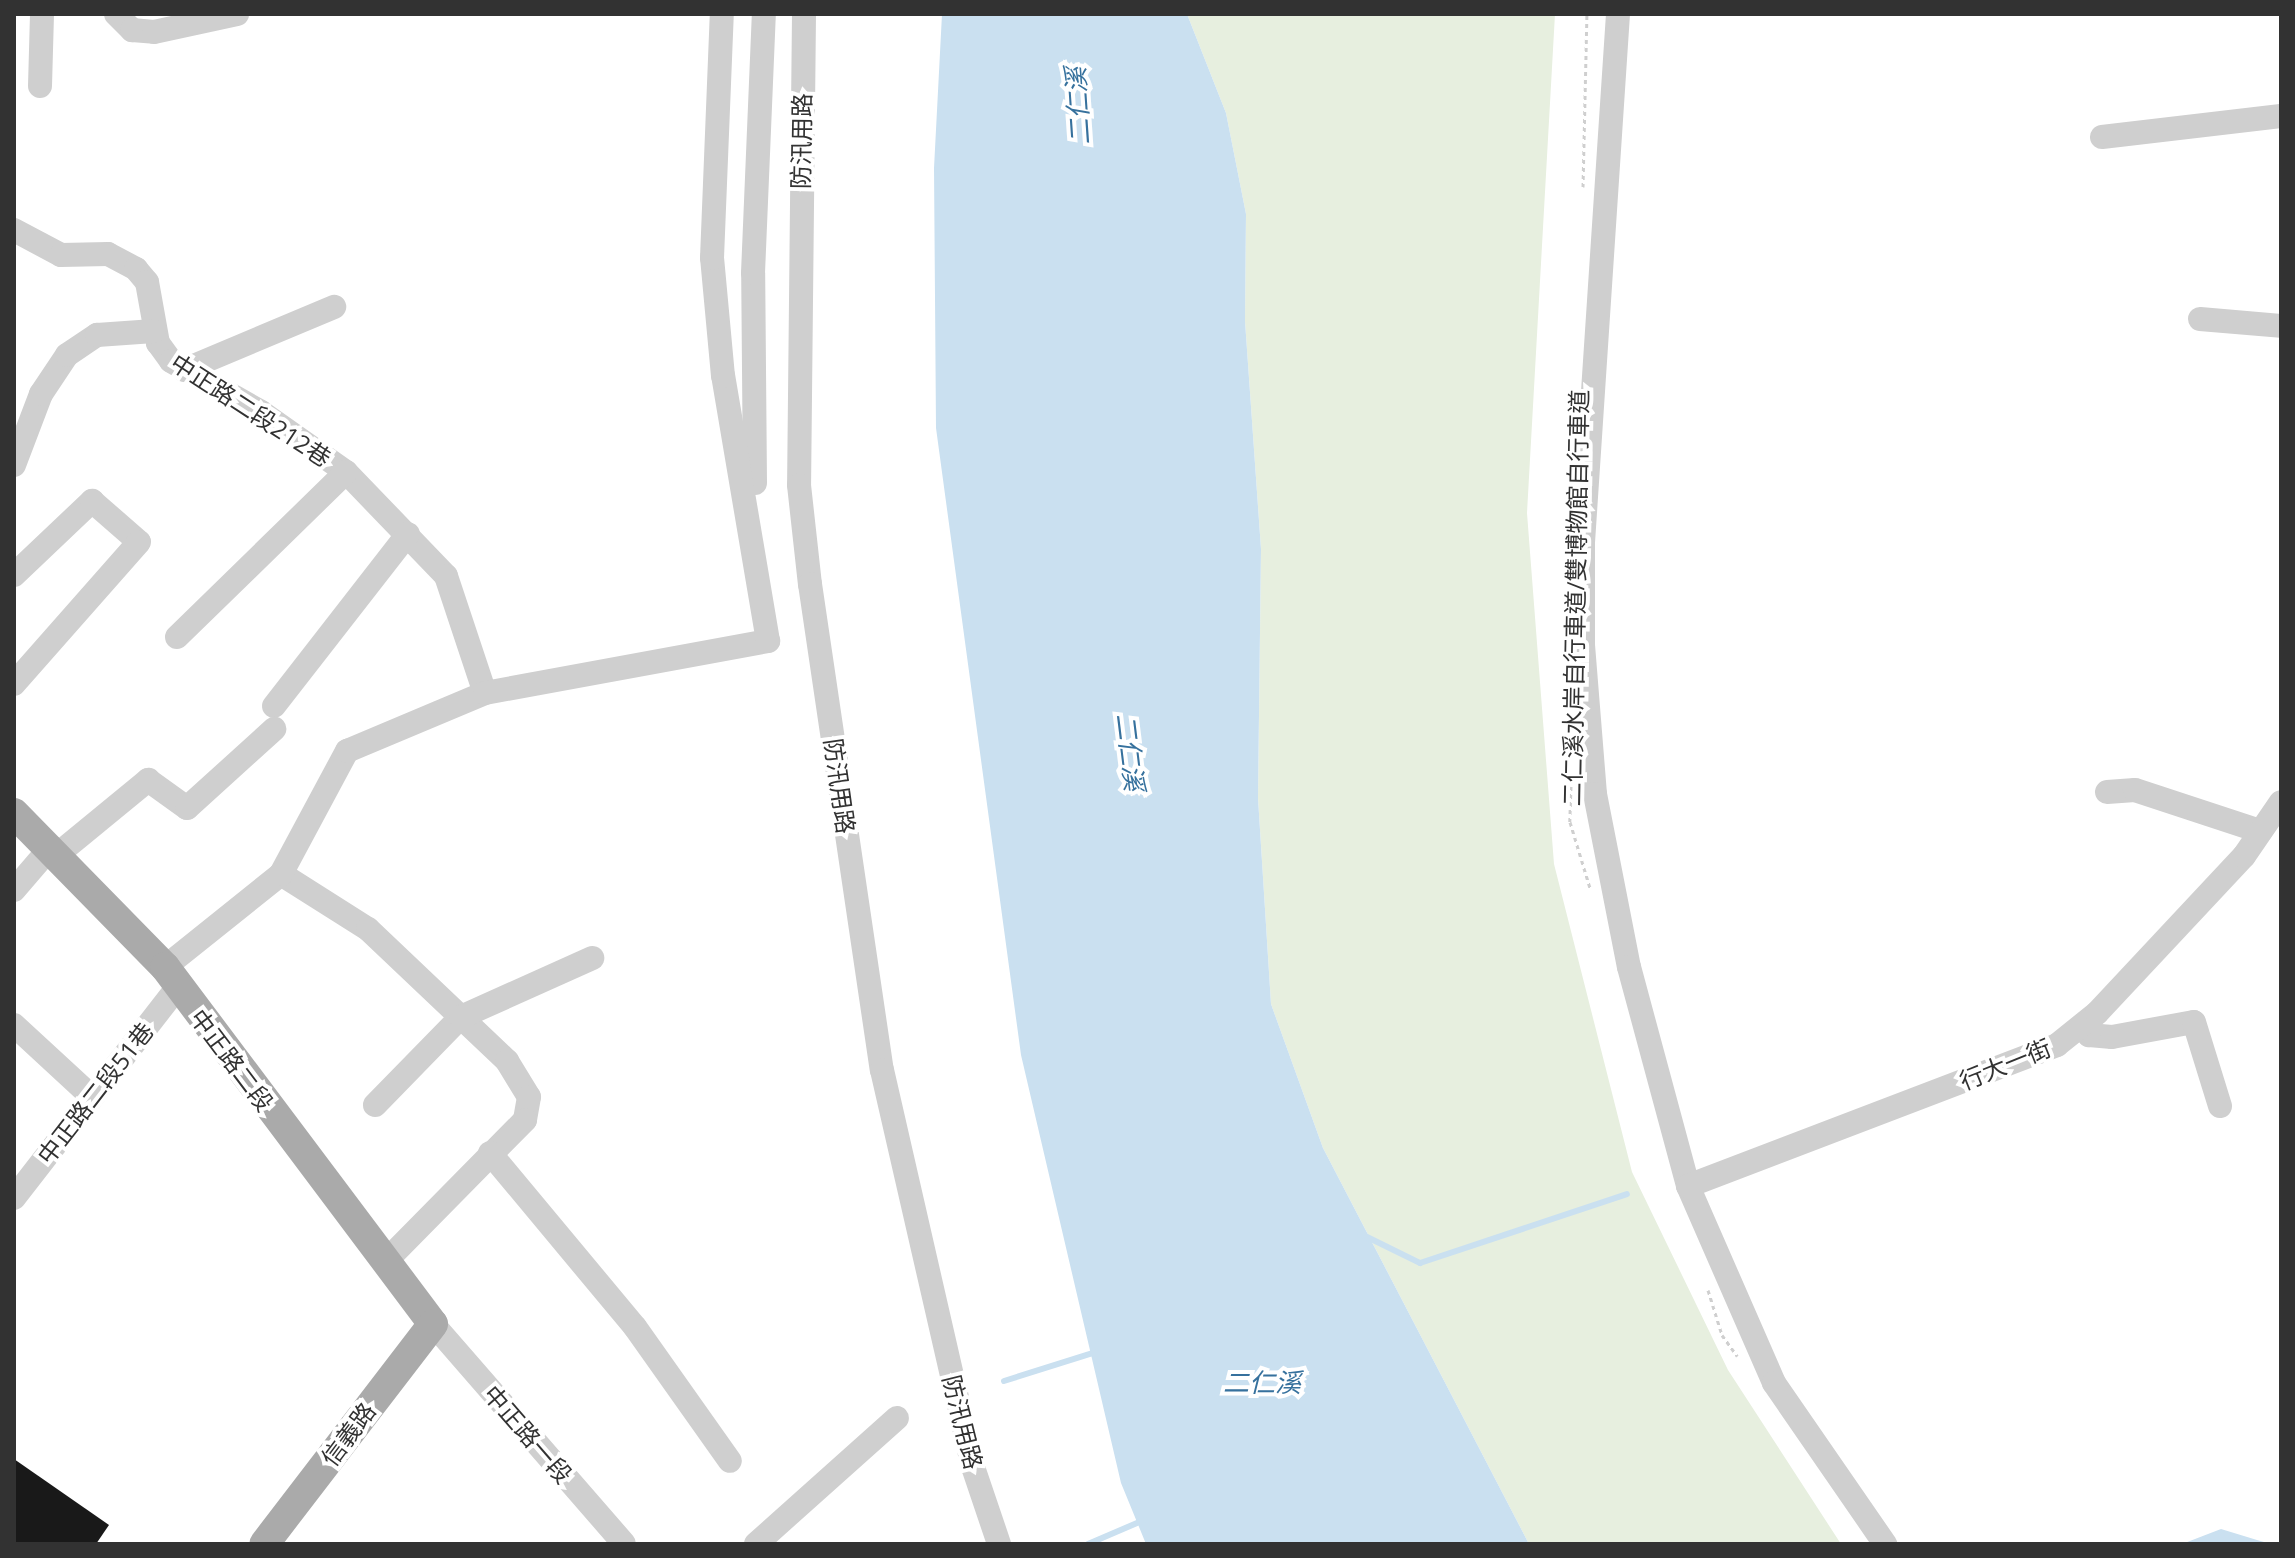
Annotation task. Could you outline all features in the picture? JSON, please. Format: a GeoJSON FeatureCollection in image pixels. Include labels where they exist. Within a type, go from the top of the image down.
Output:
{"type":"FeatureCollection","features":[{"type":"Feature","properties":{"kind":"main road","name":"中正路二段"},"geometry":{"type":"LineString","coordinates":[[14,813],[54,851],[171,977],[433,1324]]}},
{"type":"Feature","properties":{"kind":"main road","name":"信義路"},"geometry":{"type":"LineString","coordinates":[[264,1544],[433,1324]]}},
{"type":"Feature","properties":{"kind":"street"},"geometry":{"type":"LineString","coordinates":[[40,86],[42,14]]}},
{"type":"Feature","properties":{"kind":"street"},"geometry":{"type":"LineString","coordinates":[[116,14],[127,28],[154,32],[237,14]]}},
{"type":"Feature","properties":{"kind":"street"},"geometry":{"type":"LineString","coordinates":[[386,1261],[525,1120],[529,1097],[507,1061],[368,929],[281,874],[347,751],[485,693],[763,645],[770,633],[756,542],[723,376],[712,258],[722,14]]}},
{"type":"Feature","properties":{"kind":"street"},"geometry":{"type":"LineString","coordinates":[[756,542],[753,273],[764,14]]}},
{"type":"Feature","properties":{"kind":"street","name":"防汛用路"},"geometry":{"type":"LineString","coordinates":[[804,14],[799,485],[810,584],[882,1070],[973,1467],[999,1544]]}},
{"type":"Feature","properties":{"kind":"street"},"geometry":{"type":"LineString","coordinates":[[1618,14],[1589,407],[1583,645],[1595,794],[1629,967],[1688,1186],[1774,1383],[1885,1544]]}},
{"type":"Feature","properties":{"kind":"street"},"geometry":{"type":"LineString","coordinates":[[2102,137],[2281,116]]}},
{"type":"Feature","properties":{"kind":"street"},"geometry":{"type":"LineString","coordinates":[[14,230],[61,255],[108,254],[136,269],[147,282],[154,331]]}},
{"type":"Feature","properties":{"kind":"street"},"geometry":{"type":"LineString","coordinates":[[184,370],[334,307]]}},
{"type":"Feature","properties":{"kind":"street"},"geometry":{"type":"LineString","coordinates":[[2200,319],[2281,326]]}},
{"type":"Feature","properties":{"kind":"street","name":"中正路二段212巷"},"geometry":{"type":"LineString","coordinates":[[14,465],[41,394],[67,355],[97,335],[154,331],[171,361],[261,412],[346,472],[408,534],[446,576],[485,693]]}},
{"type":"Feature","properties":{"kind":"street"},"geometry":{"type":"LineString","coordinates":[[177,637],[346,472]]}},
{"type":"Feature","properties":{"kind":"street"},"geometry":{"type":"LineString","coordinates":[[14,575],[92,501],[139,542],[14,684]]}},
{"type":"Feature","properties":{"kind":"street"},"geometry":{"type":"LineString","coordinates":[[14,890],[54,851],[148,780],[187,808],[274,718],[408,534]]}},
{"type":"Feature","properties":{"kind":"street"},"geometry":{"type":"LineString","coordinates":[[2107,792],[2135,790],[2260,831]]}},
{"type":"Feature","properties":{"kind":"street","name":"行大一街"},"geometry":{"type":"LineString","coordinates":[[1688,1186],[2057,1045],[2083,1025],[2244,856],[2281,802]]}},
{"type":"Feature","properties":{"kind":"street","name":"中正路二段51巷"},"geometry":{"type":"LineString","coordinates":[[14,1198],[92,1097],[171,977],[281,874]]}},
{"type":"Feature","properties":{"kind":"street"},"geometry":{"type":"LineString","coordinates":[[375,1105],[461,1017],[592,958]]}},
{"type":"Feature","properties":{"kind":"street"},"geometry":{"type":"LineString","coordinates":[[2083,1025],[2089,1035],[2112,1037],[2194,1022],[2220,1106]]}},
{"type":"Feature","properties":{"kind":"street"},"geometry":{"type":"LineString","coordinates":[[14,1025],[92,1097]]}},
{"type":"Feature","properties":{"kind":"street"},"geometry":{"type":"LineString","coordinates":[[490,1153],[635,1327],[730,1461]]}},
{"type":"Feature","properties":{"kind":"street","name":"中正路一段"},"geometry":{"type":"LineString","coordinates":[[433,1324],[624,1544]]}},
{"type":"Feature","properties":{"kind":"street"},"geometry":{"type":"LineString","coordinates":[[756,1544],[897,1418]]}},
{"type":"Feature","properties":{"kind":"path"},"geometry":{"type":"LineString","coordinates":[[1583,204],[1587,14]]}},
{"type":"Feature","properties":{"kind":"path","name":"二仁溪水岸自行車道/雙博物館自行車道"},"geometry":{"type":"LineString","coordinates":[[1571,774],[1570,822],[1593,897]]}},
{"type":"Feature","properties":{"kind":"path"},"geometry":{"type":"LineString","coordinates":[[1704,1274],[1722,1335],[1739,1359]]}},
{"type":"Feature","properties":{"kind":"green space"},"geometry":{"type":"Polygon","coordinates":[[[1187,14],[1555,14],[1527,513],[1554,864],[1632,1172],[1728,1370],[1841,1544],[1529,1544],[1323,1148],[1271,1004],[1258,798],[1261,549],[1245,321],[1246,214],[1226,113],[1187,14]]]}},
{"type":"Feature","properties":{"kind":"water","name":"二仁溪"},"geometry":{"type":"Polygon","coordinates":[[[942,14],[1187,14],[1226,113],[1246,214],[1245,321],[1261,549],[1258,798],[1271,1004],[1323,1148],[1529,1544],[1146,1544],[1121,1483],[1021,1055],[936,428],[934,168],[942,14]]]}},
{"type":"Feature","properties":{"kind":"water"},"geometry":{"type":"Polygon","coordinates":[[[2221,1529],[2257,1540],[2271,1544],[2182,1544],[2221,1529]]]}},
{"type":"Feature","properties":{"kind":"building"},"geometry":{"type":"Polygon","coordinates":[[[14,1459],[109,1525],[96,1544],[14,1544],[14,1459]]]}},
{"type":"Feature","properties":{"kind":"waterway"},"geometry":{"type":"LineString","coordinates":[[1361,1234],[1420,1263],[1627,1194]]}},
{"type":"Feature","properties":{"kind":"waterway"},"geometry":{"type":"LineString","coordinates":[[1004,1381],[1096,1352]]}},
{"type":"Feature","properties":{"kind":"waterway"},"geometry":{"type":"LineString","coordinates":[[1088,1544],[1144,1520]]}}]}
